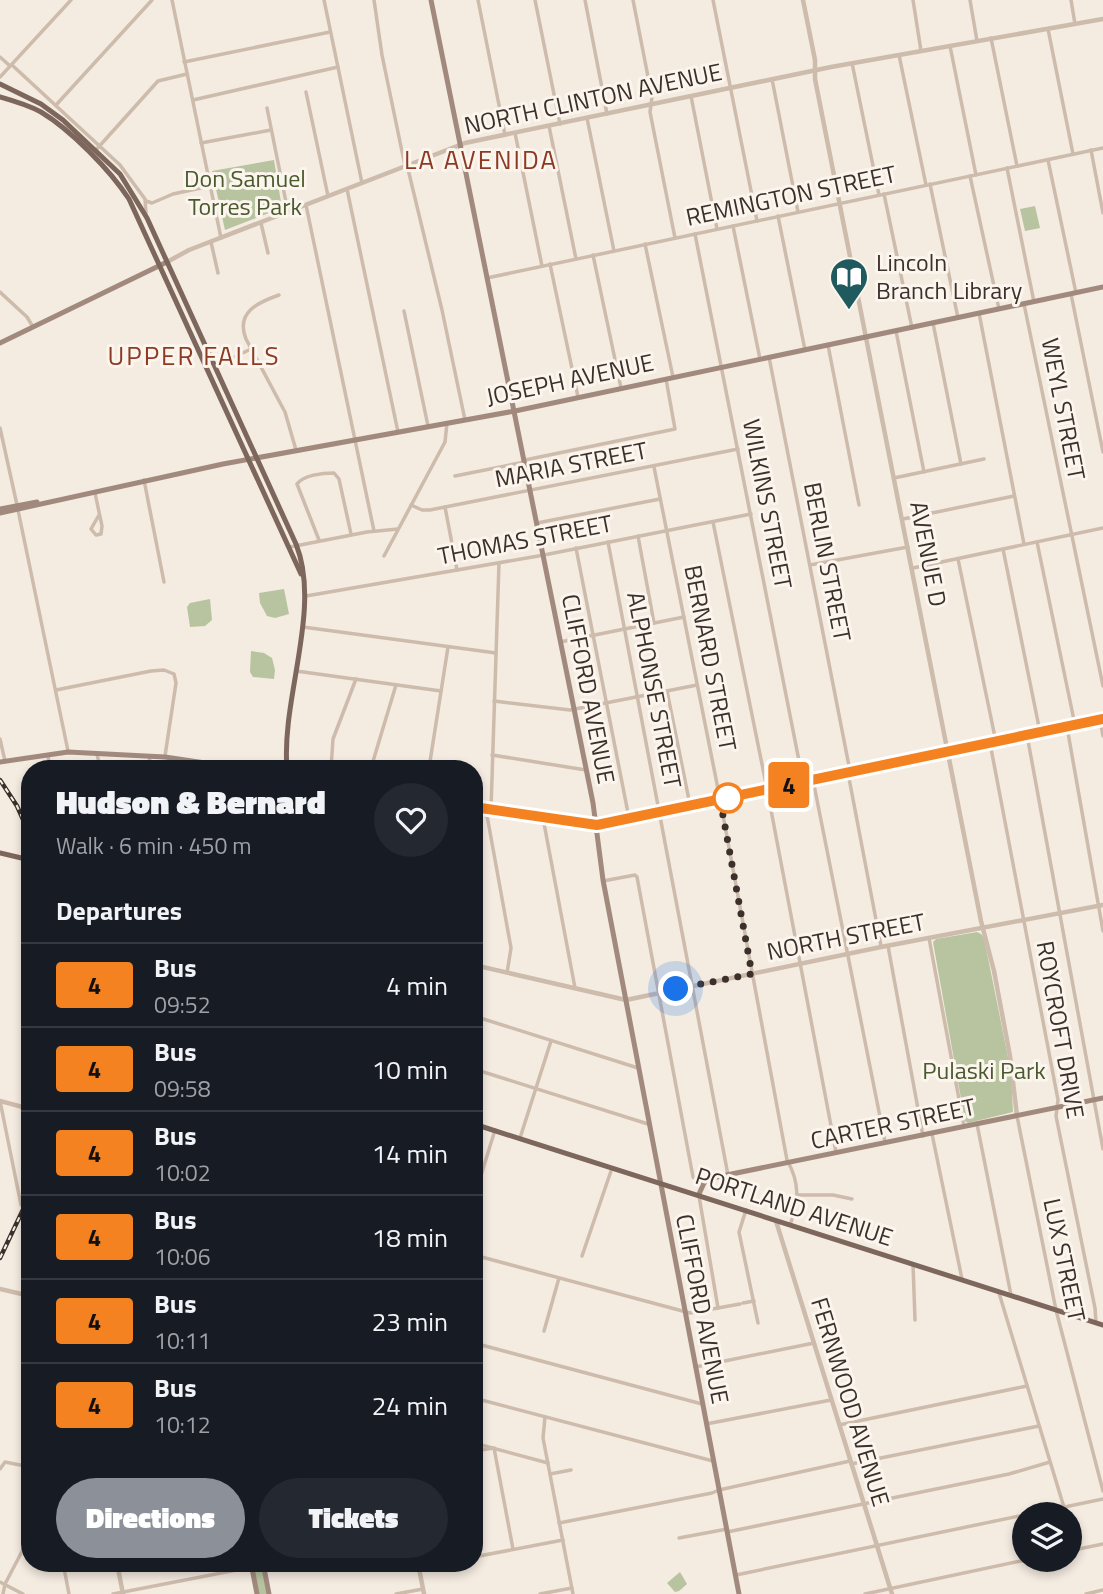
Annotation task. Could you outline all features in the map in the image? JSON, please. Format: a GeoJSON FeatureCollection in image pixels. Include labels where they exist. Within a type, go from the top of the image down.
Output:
{"type":"FeatureCollection","features":[{"type":"Feature","properties":{"kind":"main road","name":"CLIFFORD AVENUE"},"geometry":{"type":"LineString","coordinates":[[431,0],[597,825],[603,881],[739,1594]]}},
{"type":"Feature","properties":{"kind":"main road"},"geometry":{"type":"LineString","coordinates":[[0,84],[47,107],[96,150],[124,180],[147,218],[164,263],[293,546],[302,577],[304,596],[287,760]]}},
{"type":"Feature","properties":{"kind":"main road"},"geometry":{"type":"LineString","coordinates":[[0,97],[44,114],[96,150],[130,199],[164,263],[215,366],[253,458]]}},
{"type":"Feature","properties":{"kind":"main road","name":"NORTH CLINTON AVENUE"},"geometry":{"type":"LineString","coordinates":[[0,343],[164,263]]}},
{"type":"Feature","properties":{"kind":"main road","name":"JOSEPH AVENUE"},"geometry":{"type":"LineString","coordinates":[[0,511],[253,458],[514,411],[1103,287]]}},
{"type":"Feature","properties":{"kind":"main road"},"geometry":{"type":"LineString","coordinates":[[483,808],[597,825],[1101,720]]}},
{"type":"Feature","properties":{"kind":"main road"},"geometry":{"type":"LineString","coordinates":[[3,762],[68,752],[181,760]]}},
{"type":"Feature","properties":{"kind":"main road"},"geometry":{"type":"LineString","coordinates":[[0,853],[21,858]]}},
{"type":"Feature","properties":{"kind":"main road","name":"CARTER STREET"},"geometry":{"type":"LineString","coordinates":[[703,1184],[710,1179],[728,1175],[1103,1098]]}},
{"type":"Feature","properties":{"kind":"main road","name":"PORTLAND AVENUE"},"geometry":{"type":"LineString","coordinates":[[483,1127],[1100,1324]]}},
{"type":"Feature","properties":{"kind":"main road"},"geometry":{"type":"LineString","coordinates":[[699,1194],[703,1184]]}},
{"type":"Feature","properties":{"kind":"main road"},"geometry":{"type":"LineString","coordinates":[[252,1572],[257,1594]]}},
{"type":"Feature","properties":{"kind":"main road"},"geometry":{"type":"LineString","coordinates":[[265,1572],[269,1594]]}},
{"type":"Feature","properties":{"kind":"street"},"geometry":{"type":"LineString","coordinates":[[0,77],[71,0]]}},
{"type":"Feature","properties":{"kind":"street"},"geometry":{"type":"LineString","coordinates":[[56,105],[152,0]]}},
{"type":"Feature","properties":{"kind":"street"},"geometry":{"type":"LineString","coordinates":[[172,0],[221,238]]}},
{"type":"Feature","properties":{"kind":"street"},"geometry":{"type":"LineString","coordinates":[[324,0],[362,183]]}},
{"type":"Feature","properties":{"kind":"street"},"geometry":{"type":"LineString","coordinates":[[374,0],[382,55],[442,310],[464,420]]}},
{"type":"Feature","properties":{"kind":"street"},"geometry":{"type":"LineString","coordinates":[[478,0],[505,135]]}},
{"type":"Feature","properties":{"kind":"street"},"geometry":{"type":"LineString","coordinates":[[535,0],[560,124]]}},
{"type":"Feature","properties":{"kind":"street"},"geometry":{"type":"LineString","coordinates":[[585,0],[607,114]]}},
{"type":"Feature","properties":{"kind":"street"},"geometry":{"type":"LineString","coordinates":[[633,0],[652,97],[650,112],[675,238]]}},
{"type":"Feature","properties":{"kind":"street"},"geometry":{"type":"LineString","coordinates":[[713,0],[757,221]]}},
{"type":"Feature","properties":{"kind":"street","name":"AVENUE D"},"geometry":{"type":"LineString","coordinates":[[803,0],[894,478],[983,928],[994,971],[1010,1056],[1017,1116]]}},
{"type":"Feature","properties":{"kind":"street"},"geometry":{"type":"LineString","coordinates":[[913,0],[921,51]]}},
{"type":"Feature","properties":{"kind":"street"},"geometry":{"type":"LineString","coordinates":[[970,0],[977,41]]}},
{"type":"Feature","properties":{"kind":"street"},"geometry":{"type":"LineString","coordinates":[[1071,0],[1075,24]]}},
{"type":"Feature","properties":{"kind":"street","name":"NORTH CLINTON AVENUE"},"geometry":{"type":"LineString","coordinates":[[164,263],[461,144],[815,70],[1103,19]]}},
{"type":"Feature","properties":{"kind":"street"},"geometry":{"type":"LineString","coordinates":[[1048,29],[1073,154]]}},
{"type":"Feature","properties":{"kind":"street"},"geometry":{"type":"LineString","coordinates":[[184,62],[331,32]]}},
{"type":"Feature","properties":{"kind":"street"},"geometry":{"type":"LineString","coordinates":[[991,38],[1017,166]]}},
{"type":"Feature","properties":{"kind":"street"},"geometry":{"type":"LineString","coordinates":[[950,46],[976,175]]}},
{"type":"Feature","properties":{"kind":"street"},"geometry":{"type":"LineString","coordinates":[[899,55],[958,318]]}},
{"type":"Feature","properties":{"kind":"street"},"geometry":{"type":"LineString","coordinates":[[0,57],[56,105],[96,150],[127,173],[145,200],[147,218]]}},
{"type":"Feature","properties":{"kind":"street"},"geometry":{"type":"LineString","coordinates":[[852,63],[912,328]]}},
{"type":"Feature","properties":{"kind":"street"},"geometry":{"type":"LineString","coordinates":[[192,100],[338,67]]}},
{"type":"Feature","properties":{"kind":"street"},"geometry":{"type":"LineString","coordinates":[[96,150],[158,81],[187,74]]}},
{"type":"Feature","properties":{"kind":"street"},"geometry":{"type":"LineString","coordinates":[[772,79],[798,212]]}},
{"type":"Feature","properties":{"kind":"street"},"geometry":{"type":"LineString","coordinates":[[306,92],[328,196]]}},
{"type":"Feature","properties":{"kind":"street"},"geometry":{"type":"LineString","coordinates":[[691,96],[717,229]]}},
{"type":"Feature","properties":{"kind":"street"},"geometry":{"type":"LineString","coordinates":[[267,108],[288,212]]}},
{"type":"Feature","properties":{"kind":"street"},"geometry":{"type":"LineString","coordinates":[[587,118],[614,251]]}},
{"type":"Feature","properties":{"kind":"street"},"geometry":{"type":"LineString","coordinates":[[549,126],[576,259]]}},
{"type":"Feature","properties":{"kind":"street"},"geometry":{"type":"LineString","coordinates":[[201,143],[271,130]]}},
{"type":"Feature","properties":{"kind":"street"},"geometry":{"type":"LineString","coordinates":[[515,133],[542,266]]}},
{"type":"Feature","properties":{"kind":"street","name":"REMINGTON STREET"},"geometry":{"type":"LineString","coordinates":[[487,278],[1103,148]]}},
{"type":"Feature","properties":{"kind":"street"},"geometry":{"type":"LineString","coordinates":[[1091,150],[1103,213]]}},
{"type":"Feature","properties":{"kind":"street"},"geometry":{"type":"LineString","coordinates":[[1048,159],[1103,452]]}},
{"type":"Feature","properties":{"kind":"street"},"geometry":{"type":"LineString","coordinates":[[1007,168],[1034,302]]}},
{"type":"Feature","properties":{"kind":"street"},"geometry":{"type":"LineString","coordinates":[[970,176],[999,309]]}},
{"type":"Feature","properties":{"kind":"street"},"geometry":{"type":"LineString","coordinates":[[145,200],[152,203],[173,194],[210,186]]}},
{"type":"Feature","properties":{"kind":"street"},"geometry":{"type":"LineString","coordinates":[[347,189],[398,432]]}},
{"type":"Feature","properties":{"kind":"street"},"geometry":{"type":"LineString","coordinates":[[306,205],[374,531]]}},
{"type":"Feature","properties":{"kind":"street"},"geometry":{"type":"LineString","coordinates":[[778,216],[805,350]]}},
{"type":"Feature","properties":{"kind":"street"},"geometry":{"type":"LineString","coordinates":[[261,223],[268,253]]}},
{"type":"Feature","properties":{"kind":"street"},"geometry":{"type":"LineString","coordinates":[[733,226],[760,359]]}},
{"type":"Feature","properties":{"kind":"street","name":"WILKINS STREET"},"geometry":{"type":"LineString","coordinates":[[695,234],[803,782]]}},
{"type":"Feature","properties":{"kind":"street"},"geometry":{"type":"LineString","coordinates":[[211,242],[218,273]]}},
{"type":"Feature","properties":{"kind":"street"},"geometry":{"type":"LineString","coordinates":[[455,476],[675,429],[669,378],[645,244]]}},
{"type":"Feature","properties":{"kind":"street"},"geometry":{"type":"LineString","coordinates":[[593,255],[621,388]]}},
{"type":"Feature","properties":{"kind":"street"},"geometry":{"type":"LineString","coordinates":[[550,264],[578,397]]}},
{"type":"Feature","properties":{"kind":"street"},"geometry":{"type":"LineString","coordinates":[[0,292],[25,315],[33,327]]}},
{"type":"Feature","properties":{"kind":"street"},"geometry":{"type":"LineString","coordinates":[[279,295],[255,305],[245,315],[243,331],[285,412],[296,450]]}},
{"type":"Feature","properties":{"kind":"street","name":"WEYL STREET"},"geometry":{"type":"LineString","coordinates":[[1024,304],[1103,686]]}},
{"type":"Feature","properties":{"kind":"street"},"geometry":{"type":"LineString","coordinates":[[404,311],[428,426]]}},
{"type":"Feature","properties":{"kind":"street"},"geometry":{"type":"LineString","coordinates":[[979,313],[1024,544]]}},
{"type":"Feature","properties":{"kind":"street"},"geometry":{"type":"LineString","coordinates":[[933,323],[961,464]]}},
{"type":"Feature","properties":{"kind":"street"},"geometry":{"type":"LineString","coordinates":[[896,331],[924,472]]}},
{"type":"Feature","properties":{"kind":"street"},"geometry":{"type":"LineString","coordinates":[[828,345],[859,505]]}},
{"type":"Feature","properties":{"kind":"street"},"geometry":{"type":"LineString","coordinates":[[215,366],[251,349]]}},
{"type":"Feature","properties":{"kind":"street","name":"BERLIN STREET"},"geometry":{"type":"LineString","coordinates":[[769,357],[881,947]]}},
{"type":"Feature","properties":{"kind":"street"},"geometry":{"type":"LineString","coordinates":[[384,556],[445,441],[447,423]]}},
{"type":"Feature","properties":{"kind":"street"},"geometry":{"type":"LineString","coordinates":[[0,428],[68,752]]}},
{"type":"Feature","properties":{"kind":"street","name":"MARIA STREET"},"geometry":{"type":"LineString","coordinates":[[411,505],[427,511],[738,449]]}},
{"type":"Feature","properties":{"kind":"street"},"geometry":{"type":"LineString","coordinates":[[894,478],[984,459]]}},
{"type":"Feature","properties":{"kind":"street","name":"BERNARD STREET"},"geometry":{"type":"LineString","coordinates":[[654,467],[797,1195],[798,1203],[790,1225]]}},
{"type":"Feature","properties":{"kind":"street"},"geometry":{"type":"LineString","coordinates":[[320,540],[297,484],[303,478],[328,473],[339,479],[351,534]]}},
{"type":"Feature","properties":{"kind":"street"},"geometry":{"type":"LineString","coordinates":[[144,481],[164,582]]}},
{"type":"Feature","properties":{"kind":"street"},"geometry":{"type":"LineString","coordinates":[[94,491],[99,515],[102,531],[96,535],[91,529],[99,515]]}},
{"type":"Feature","properties":{"kind":"street"},"geometry":{"type":"LineString","coordinates":[[903,519],[1015,496]]}},
{"type":"Feature","properties":{"kind":"street"},"geometry":{"type":"LineString","coordinates":[[537,523],[660,499]]}},
{"type":"Feature","properties":{"kind":"street"},"geometry":{"type":"LineString","coordinates":[[445,507],[457,570]]}},
{"type":"Feature","properties":{"kind":"street","name":"THOMAS STREET"},"geometry":{"type":"LineString","coordinates":[[304,596],[544,555],[751,514]]}},
{"type":"Feature","properties":{"kind":"street"},"geometry":{"type":"LineString","coordinates":[[713,522],[837,1154]]}},
{"type":"Feature","properties":{"kind":"street"},"geometry":{"type":"LineString","coordinates":[[913,568],[1103,528]]}},
{"type":"Feature","properties":{"kind":"street"},"geometry":{"type":"LineString","coordinates":[[293,546],[351,534],[398,529]]}},
{"type":"Feature","properties":{"kind":"street"},"geometry":{"type":"LineString","coordinates":[[638,536],[654,623]]}},
{"type":"Feature","properties":{"kind":"street","name":"ALPHONSE STREET"},"geometry":{"type":"LineString","coordinates":[[608,542],[728,1175]]}},
{"type":"Feature","properties":{"kind":"street"},"geometry":{"type":"LineString","coordinates":[[1037,542],[1075,725]]}},
{"type":"Feature","properties":{"kind":"street"},"geometry":{"type":"LineString","coordinates":[[810,565],[909,547]]}},
{"type":"Feature","properties":{"kind":"street"},"geometry":{"type":"LineString","coordinates":[[576,548],[629,819]]}},
{"type":"Feature","properties":{"kind":"street"},"geometry":{"type":"LineString","coordinates":[[1003,549],[1041,733]]}},
{"type":"Feature","properties":{"kind":"street","name":"ROYCROFT DRIVE"},"geometry":{"type":"LineString","coordinates":[[958,558],[1058,1100],[1056,1116],[1100,1324]]}},
{"type":"Feature","properties":{"kind":"street"},"geometry":{"type":"LineString","coordinates":[[499,563],[489,809],[512,948],[507,973]]}},
{"type":"Feature","properties":{"kind":"street"},"geometry":{"type":"LineString","coordinates":[[561,642],[684,617]]}},
{"type":"Feature","properties":{"kind":"street"},"geometry":{"type":"LineString","coordinates":[[301,627],[495,653]]}},
{"type":"Feature","properties":{"kind":"street"},"geometry":{"type":"LineString","coordinates":[[430,760],[447,647]]}},
{"type":"Feature","properties":{"kind":"street"},"geometry":{"type":"LineString","coordinates":[[56,690],[151,671],[163,670],[174,674],[176,683],[165,757]]}},
{"type":"Feature","properties":{"kind":"street"},"geometry":{"type":"LineString","coordinates":[[296,671],[441,691]]}},
{"type":"Feature","properties":{"kind":"street"},"geometry":{"type":"LineString","coordinates":[[332,760],[333,739],[356,679]]}},
{"type":"Feature","properties":{"kind":"street"},"geometry":{"type":"LineString","coordinates":[[373,760],[396,685]]}},
{"type":"Feature","properties":{"kind":"street"},"geometry":{"type":"LineString","coordinates":[[494,701],[574,710],[697,685]]}},
{"type":"Feature","properties":{"kind":"street"},"geometry":{"type":"LineString","coordinates":[[667,691],[690,805]]}},
{"type":"Feature","properties":{"kind":"street"},"geometry":{"type":"LineString","coordinates":[[1101,720],[1103,736]]}},
{"type":"Feature","properties":{"kind":"street"},"geometry":{"type":"LineString","coordinates":[[1067,727],[1101,905],[1103,930]]}},
{"type":"Feature","properties":{"kind":"street"},"geometry":{"type":"LineString","coordinates":[[1027,735],[1103,1149]]}},
{"type":"Feature","properties":{"kind":"street"},"geometry":{"type":"LineString","coordinates":[[0,739],[3,762]]}},
{"type":"Feature","properties":{"kind":"street"},"geometry":{"type":"LineString","coordinates":[[47,754],[48,760]]}},
{"type":"Feature","properties":{"kind":"street"},"geometry":{"type":"LineString","coordinates":[[97,754],[98,760]]}},
{"type":"Feature","properties":{"kind":"street"},"geometry":{"type":"LineString","coordinates":[[492,755],[586,770]]}},
{"type":"Feature","properties":{"kind":"street"},"geometry":{"type":"LineString","coordinates":[[149,756],[150,760]]}},
{"type":"Feature","properties":{"kind":"street"},"geometry":{"type":"LineString","coordinates":[[814,780],[886,1143]]}},
{"type":"Feature","properties":{"kind":"street"},"geometry":{"type":"LineString","coordinates":[[543,818],[576,989]]}},
{"type":"Feature","properties":{"kind":"street"},"geometry":{"type":"LineString","coordinates":[[603,881],[635,875],[637,877],[694,1177],[703,1184]]}},
{"type":"Feature","properties":{"kind":"street","name":"NORTH STREET"},"geometry":{"type":"LineString","coordinates":[[483,967],[626,1000],[849,953],[1101,905]]}},
{"type":"Feature","properties":{"kind":"street"},"geometry":{"type":"LineString","coordinates":[[929,938],[964,1127]]}},
{"type":"Feature","properties":{"kind":"street"},"geometry":{"type":"LineString","coordinates":[[888,946],[923,1136]]}},
{"type":"Feature","properties":{"kind":"street"},"geometry":{"type":"LineString","coordinates":[[483,1019],[638,1068]]}},
{"type":"Feature","properties":{"kind":"street"},"geometry":{"type":"LineString","coordinates":[[520,1139],[551,1041]]}},
{"type":"Feature","properties":{"kind":"street"},"geometry":{"type":"LineString","coordinates":[[483,1072],[648,1124]]}},
{"type":"Feature","properties":{"kind":"street"},"geometry":{"type":"LineString","coordinates":[[21,1107],[0,1101],[21,1205]]}},
{"type":"Feature","properties":{"kind":"street","name":"LUX STREET"},"geometry":{"type":"LineString","coordinates":[[1017,1116],[1056,1310],[1103,1492]]}},
{"type":"Feature","properties":{"kind":"street"},"geometry":{"type":"LineString","coordinates":[[977,1124],[1011,1295]]}},
{"type":"Feature","properties":{"kind":"street"},"geometry":{"type":"LineString","coordinates":[[483,1169],[495,1130]]}},
{"type":"Feature","properties":{"kind":"street"},"geometry":{"type":"LineString","coordinates":[[932,1134],[962,1280]]}},
{"type":"Feature","properties":{"kind":"street"},"geometry":{"type":"LineString","coordinates":[[582,1256],[612,1168]]}},
{"type":"Feature","properties":{"kind":"street"},"geometry":{"type":"LineString","coordinates":[[699,1194],[698,1202],[718,1308]]}},
{"type":"Feature","properties":{"kind":"street"},"geometry":{"type":"LineString","coordinates":[[797,1195],[833,1195],[852,1199]]}},
{"type":"Feature","properties":{"kind":"street"},"geometry":{"type":"LineString","coordinates":[[746,1210],[740,1232],[758,1323]]}},
{"type":"Feature","properties":{"kind":"street","name":"FERNWOOD AVENUE"},"geometry":{"type":"LineString","coordinates":[[776,1220],[891,1591]]}},
{"type":"Feature","properties":{"kind":"street"},"geometry":{"type":"LineString","coordinates":[[483,1257],[690,1313],[754,1301]]}},
{"type":"Feature","properties":{"kind":"street"},"geometry":{"type":"LineString","coordinates":[[913,1264],[915,1320]]}},
{"type":"Feature","properties":{"kind":"street"},"geometry":{"type":"LineString","coordinates":[[544,1331],[559,1278]]}},
{"type":"Feature","properties":{"kind":"street"},"geometry":{"type":"LineString","coordinates":[[0,1289],[21,1294]]}},
{"type":"Feature","properties":{"kind":"street"},"geometry":{"type":"LineString","coordinates":[[998,1291],[1062,1502]]}},
{"type":"Feature","properties":{"kind":"street"},"geometry":{"type":"LineString","coordinates":[[695,1367],[814,1343]]}},
{"type":"Feature","properties":{"kind":"street"},"geometry":{"type":"LineString","coordinates":[[483,1345],[702,1404]]}},
{"type":"Feature","properties":{"kind":"street"},"geometry":{"type":"LineString","coordinates":[[839,1425],[1027,1386]]}},
{"type":"Feature","properties":{"kind":"street"},"geometry":{"type":"LineString","coordinates":[[483,1400],[713,1461]]}},
{"type":"Feature","properties":{"kind":"street"},"geometry":{"type":"LineString","coordinates":[[706,1424],[831,1400]]}},
{"type":"Feature","properties":{"kind":"street"},"geometry":{"type":"LineString","coordinates":[[545,1417],[543,1438],[573,1594]]}},
{"type":"Feature","properties":{"kind":"street"},"geometry":{"type":"LineString","coordinates":[[559,1522],[1039,1426]]}},
{"type":"Feature","properties":{"kind":"street"},"geometry":{"type":"LineString","coordinates":[[483,1445],[548,1464]]}},
{"type":"Feature","properties":{"kind":"street"},"geometry":{"type":"LineString","coordinates":[[483,1450],[494,1448]]}},
{"type":"Feature","properties":{"kind":"street"},"geometry":{"type":"LineString","coordinates":[[494,1448],[513,1549]]}},
{"type":"Feature","properties":{"kind":"street"},"geometry":{"type":"LineString","coordinates":[[0,1469],[5,1462],[21,1465]]}},
{"type":"Feature","properties":{"kind":"street"},"geometry":{"type":"LineString","coordinates":[[679,1538],[863,1504],[1009,1474],[1050,1462]]}},
{"type":"Feature","properties":{"kind":"street"},"geometry":{"type":"LineString","coordinates":[[550,1474],[571,1471]]}},
{"type":"Feature","properties":{"kind":"street"},"geometry":{"type":"LineString","coordinates":[[1082,1503],[1103,1499]]}},
{"type":"Feature","properties":{"kind":"street"},"geometry":{"type":"LineString","coordinates":[[736,1575],[1012,1518]]}},
{"type":"Feature","properties":{"kind":"street"},"geometry":{"type":"LineString","coordinates":[[483,1555],[563,1540]]}},
{"type":"Feature","properties":{"kind":"street"},"geometry":{"type":"LineString","coordinates":[[1082,1549],[1103,1544]]}},
{"type":"Feature","properties":{"kind":"street"},"geometry":{"type":"LineString","coordinates":[[3,1594],[3,1583],[21,1552]]}},
{"type":"Feature","properties":{"kind":"street"},"geometry":{"type":"LineString","coordinates":[[865,1594],[891,1591],[1012,1563]]}},
{"type":"Feature","properties":{"kind":"street"},"geometry":{"type":"LineString","coordinates":[[65,1572],[69,1594]]}},
{"type":"Feature","properties":{"kind":"street"},"geometry":{"type":"LineString","coordinates":[[119,1572],[123,1593]]}},
{"type":"Feature","properties":{"kind":"street"},"geometry":{"type":"LineString","coordinates":[[113,1594],[219,1572]]}},
{"type":"Feature","properties":{"kind":"street"},"geometry":{"type":"LineString","coordinates":[[396,1594],[424,1591],[420,1572]]}},
{"type":"Feature","properties":{"kind":"street"},"geometry":{"type":"LineString","coordinates":[[3,1583],[23,1594]]}},
{"type":"Feature","properties":{"kind":"street"},"geometry":{"type":"LineString","coordinates":[[540,1594],[572,1588]]}},
{"type":"Feature","properties":{"kind":"street"},"geometry":{"type":"LineString","coordinates":[[1086,1594],[1103,1591]]}},
{"type":"Feature","properties":{"kind":"green space","name":"Don Samuel Torres Park"},"geometry":{"type":"Polygon","coordinates":[[[274,160],[282,208],[225,230],[212,171],[274,160]]]}},
{"type":"Feature","properties":{"kind":"green space"},"geometry":{"type":"Polygon","coordinates":[[[1035,206],[1040,228],[1025,231],[1020,209],[1035,206]]]}},
{"type":"Feature","properties":{"kind":"green space"},"geometry":{"type":"Polygon","coordinates":[[[284,589],[289,614],[275,618],[267,616],[260,603],[259,593],[284,589]]]}},
{"type":"Feature","properties":{"kind":"green space"},"geometry":{"type":"Polygon","coordinates":[[[210,599],[212,620],[205,626],[190,627],[187,607],[190,603],[210,599]]]}},
{"type":"Feature","properties":{"kind":"green space"},"geometry":{"type":"Polygon","coordinates":[[[251,651],[264,653],[272,658],[274,679],[253,677],[250,672],[251,651]]]}},
{"type":"Feature","properties":{"kind":"green space","name":"Pulaski Park"},"geometry":{"type":"Polygon","coordinates":[[[977,932],[984,938],[1011,1072],[1013,1112],[968,1123],[965,1121],[933,942],[936,939],[977,932]]]}},
{"type":"Feature","properties":{"kind":"green space"},"geometry":{"type":"Polygon","coordinates":[[[255,1572],[263,1572],[267,1594],[259,1594],[255,1572]]]}},
{"type":"Feature","properties":{"kind":"green space"},"geometry":{"type":"Polygon","coordinates":[[[680,1572],[687,1584],[675,1592],[667,1583],[680,1572]]]}},
{"type":"Feature","properties":{"kind":"railway"},"geometry":{"type":"LineString","coordinates":[[0,780],[21,815]]}},
{"type":"Feature","properties":{"kind":"railway"},"geometry":{"type":"LineString","coordinates":[[0,1258],[21,1214]]}},
{"type":"Feature","properties":{"kind":"bus line","name":"4"},"geometry":{"type":"LineString","coordinates":[[483,808],[597,825],[1103,719]]}},
{"type":"Feature","properties":{"kind":"place","name":"Lincoln Branch Library"},"geometry":{"type":"Point","coordinates":[849,311]}},
{"type":"Feature","properties":{"kind":"district","name":"LA AVENIDA"},"geometry":{"type":"Point","coordinates":[481,160]}},
{"type":"Feature","properties":{"kind":"district","name":"UPPER FALLS"},"geometry":{"type":"Point","coordinates":[194,356]}},
{"type":"Feature","properties":{"kind":"route"},"geometry":{"type":"LineString","coordinates":[[676,989],[752,974],[720,799],[728,798]]}}]}
